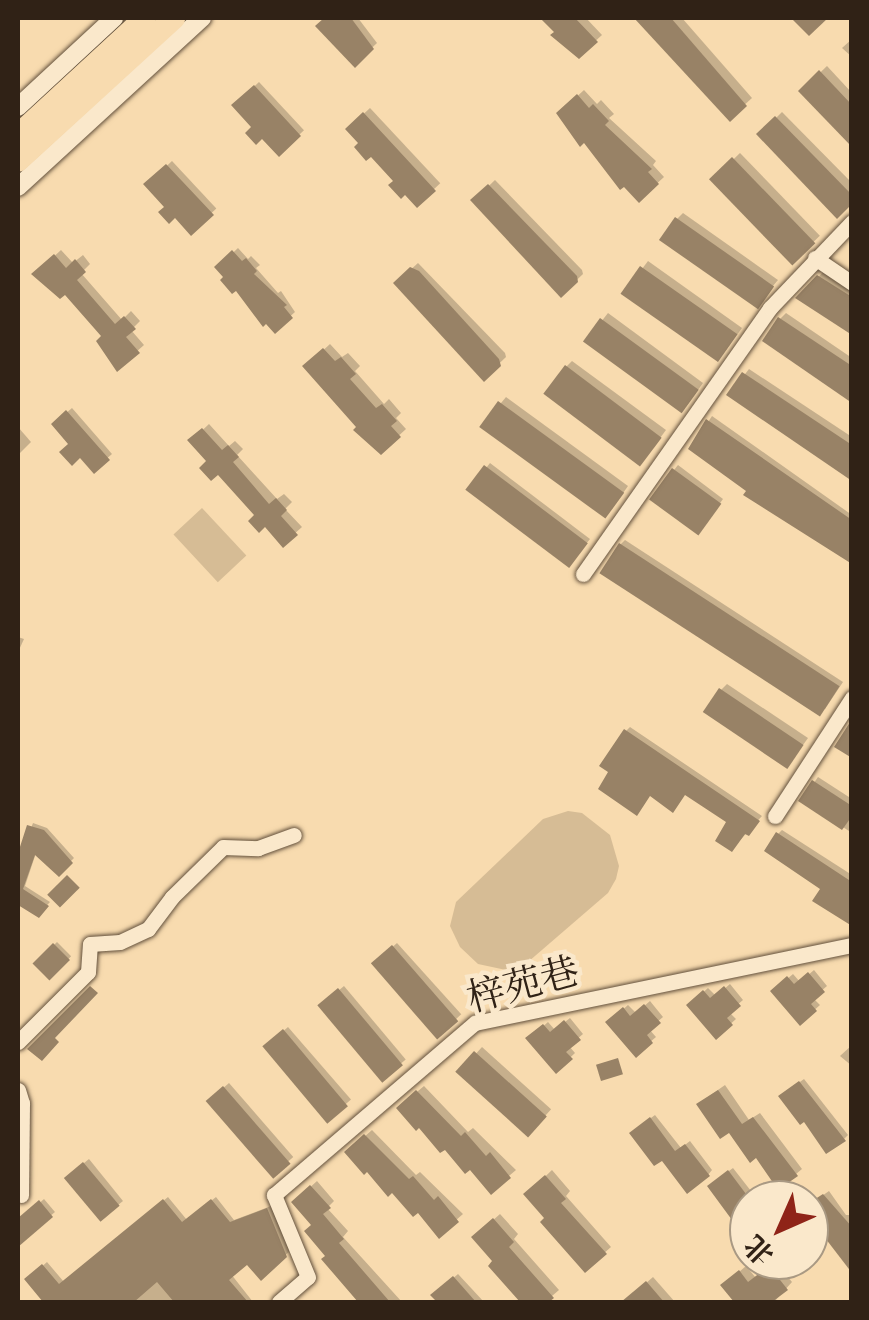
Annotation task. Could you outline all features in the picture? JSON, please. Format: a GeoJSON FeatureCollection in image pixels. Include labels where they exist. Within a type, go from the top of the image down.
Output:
{"type":"FeatureCollection","features":[{"type":"Feature","properties":{"kind":"main road"},"geometry":{"type":"LineString","coordinates":[[18,135],[145,18]]}},
{"type":"Feature","properties":{"kind":"main road"},"geometry":{"type":"LineString","coordinates":[[18,161],[174,18]]}},
{"type":"Feature","properties":{"kind":"street"},"geometry":{"type":"LineString","coordinates":[[18,107],[114,18]]}},
{"type":"Feature","properties":{"kind":"street"},"geometry":{"type":"LineString","coordinates":[[18,187],[202,18]]}},
{"type":"Feature","properties":{"kind":"street"},"geometry":{"type":"LineString","coordinates":[[583,574],[770,308],[852,222]]}},
{"type":"Feature","properties":{"kind":"street"},"geometry":{"type":"LineString","coordinates":[[814,258],[852,283]]}},
{"type":"Feature","properties":{"kind":"street"},"geometry":{"type":"LineString","coordinates":[[775,816],[852,698]]}},
{"type":"Feature","properties":{"kind":"street"},"geometry":{"type":"LineString","coordinates":[[18,1042],[88,972],[90,944],[120,942],[148,929],[172,896],[223,847],[258,848],[294,836]]}},
{"type":"Feature","properties":{"kind":"street","name":"梓苑巷"},"geometry":{"type":"LineString","coordinates":[[279,1302],[308,1277],[274,1196],[474,1024],[852,945]]}},
{"type":"Feature","properties":{"kind":"street"},"geometry":{"type":"LineString","coordinates":[[18,1090],[22,1102],[22,1195]]}},
{"type":"Feature","properties":{"kind":"shaded area"},"geometry":{"type":"Polygon","coordinates":[[[202,508],[246,556],[218,582],[173,535],[202,508]]]}},
{"type":"Feature","properties":{"kind":"shaded area"},"geometry":{"type":"Polygon","coordinates":[[[568,811],[582,813],[610,835],[619,866],[608,893],[528,962],[506,970],[478,964],[460,947],[450,926],[456,902],[543,819],[568,811]]]}},
{"type":"Feature","properties":{"kind":"building"},"geometry":{"type":"Polygon","coordinates":[[[324,18],[351,18],[374,49],[355,68],[315,26],[324,18]]]}},
{"type":"Feature","properties":{"kind":"building"},"geometry":{"type":"Polygon","coordinates":[[[540,18],[575,18],[598,42],[579,59],[550,35],[554,32],[540,18]]]}},
{"type":"Feature","properties":{"kind":"building"},"geometry":{"type":"Polygon","coordinates":[[[634,18],[671,18],[747,106],[730,122],[634,18]]]}},
{"type":"Feature","properties":{"kind":"building"},"geometry":{"type":"Polygon","coordinates":[[[791,18],[828,18],[809,36],[791,18]]]}},
{"type":"Feature","properties":{"kind":"building"},"geometry":{"type":"Polygon","coordinates":[[[819,70],[852,105],[852,147],[798,91],[819,70]]]}},
{"type":"Feature","properties":{"kind":"building"},"geometry":{"type":"Polygon","coordinates":[[[254,85],[301,136],[279,157],[262,139],[256,145],[245,133],[251,127],[231,105],[254,85]]]}},
{"type":"Feature","properties":{"kind":"building"},"geometry":{"type":"Polygon","coordinates":[[[577,94],[589,108],[593,104],[609,121],[605,125],[652,169],[648,172],[659,184],[639,203],[624,187],[620,190],[584,143],[580,147],[556,113],[577,94]]]}},
{"type":"Feature","properties":{"kind":"building"},"geometry":{"type":"Polygon","coordinates":[[[363,112],[436,191],[417,208],[405,195],[401,199],[388,185],[393,181],[371,157],[366,161],[354,147],[358,143],[345,129],[363,112]]]}},
{"type":"Feature","properties":{"kind":"building"},"geometry":{"type":"Polygon","coordinates":[[[775,116],[852,195],[852,204],[837,219],[756,134],[775,116]]]}},
{"type":"Feature","properties":{"kind":"building"},"geometry":{"type":"Polygon","coordinates":[[[732,157],[815,243],[792,266],[709,179],[732,157]]]}},
{"type":"Feature","properties":{"kind":"building"},"geometry":{"type":"Polygon","coordinates":[[[166,164],[214,215],[191,236],[175,218],[169,224],[158,212],[164,207],[143,184],[166,164]]]}},
{"type":"Feature","properties":{"kind":"building"},"geometry":{"type":"Polygon","coordinates":[[[488,184],[577,276],[578,282],[561,298],[470,200],[488,184]]]}},
{"type":"Feature","properties":{"kind":"building"},"geometry":{"type":"Polygon","coordinates":[[[675,217],[774,286],[758,309],[659,240],[675,217]]]}},
{"type":"Feature","properties":{"kind":"building"},"geometry":{"type":"Polygon","coordinates":[[[232,250],[242,261],[246,258],[257,271],[254,274],[287,305],[284,307],[293,318],[275,334],[266,324],[263,327],[236,291],[232,294],[220,280],[223,277],[214,267],[232,250]]]}},
{"type":"Feature","properties":{"kind":"building"},"geometry":{"type":"Polygon","coordinates":[[[54,254],[66,268],[75,259],[86,272],[77,280],[115,324],[124,316],[136,329],[126,337],[140,353],[117,372],[96,341],[101,336],[65,295],[60,299],[31,274],[54,254]]]}},
{"type":"Feature","properties":{"kind":"building"},"geometry":{"type":"Polygon","coordinates":[[[640,266],[737,334],[718,362],[620,294],[640,266]]]}},
{"type":"Feature","properties":{"kind":"building"},"geometry":{"type":"Polygon","coordinates":[[[410,267],[419,271],[499,359],[501,366],[484,382],[393,283],[410,267]]]}},
{"type":"Feature","properties":{"kind":"building"},"geometry":{"type":"Polygon","coordinates":[[[817,275],[852,297],[852,335],[795,298],[817,275]]]}},
{"type":"Feature","properties":{"kind":"building"},"geometry":{"type":"Polygon","coordinates":[[[778,317],[852,366],[852,403],[762,341],[778,317]]]}},
{"type":"Feature","properties":{"kind":"building"},"geometry":{"type":"Polygon","coordinates":[[[600,318],[699,390],[682,413],[583,341],[600,318]]]}},
{"type":"Feature","properties":{"kind":"building"},"geometry":{"type":"Polygon","coordinates":[[[323,348],[335,361],[341,357],[356,374],[350,379],[376,408],[382,404],[397,421],[391,426],[401,437],[381,455],[353,430],[356,427],[302,366],[323,348]]]}},
{"type":"Feature","properties":{"kind":"building"},"geometry":{"type":"Polygon","coordinates":[[[565,365],[662,438],[640,467],[543,394],[565,365]]]}},
{"type":"Feature","properties":{"kind":"building"},"geometry":{"type":"Polygon","coordinates":[[[742,372],[852,445],[852,481],[726,395],[742,372]]]}},
{"type":"Feature","properties":{"kind":"building"},"geometry":{"type":"Polygon","coordinates":[[[498,401],[624,493],[605,519],[479,427],[498,401]]]}},
{"type":"Feature","properties":{"kind":"building"},"geometry":{"type":"Polygon","coordinates":[[[66,410],[110,460],[94,474],[80,458],[72,466],[59,452],[68,444],[51,424],[66,410]]]}},
{"type":"Feature","properties":{"kind":"building"},"geometry":{"type":"Polygon","coordinates":[[[706,419],[852,520],[852,564],[743,495],[746,491],[688,449],[706,419]]]}},
{"type":"Feature","properties":{"kind":"building"},"geometry":{"type":"Polygon","coordinates":[[[202,428],[222,450],[228,445],[239,457],[233,462],[269,504],[276,498],[287,510],[281,516],[298,535],[283,548],[265,527],[259,533],[248,521],[254,515],[218,475],[211,481],[199,468],[206,461],[187,440],[202,428]]]}},
{"type":"Feature","properties":{"kind":"building"},"geometry":{"type":"Polygon","coordinates":[[[484,465],[588,543],[569,568],[465,490],[484,465]]]}},
{"type":"Feature","properties":{"kind":"building"},"geometry":{"type":"Polygon","coordinates":[[[672,468],[721,504],[698,535],[649,500],[672,468]]]}},
{"type":"Feature","properties":{"kind":"building"},"geometry":{"type":"Polygon","coordinates":[[[619,543],[840,686],[820,716],[599,573],[619,543]]]}},
{"type":"Feature","properties":{"kind":"building"},"geometry":{"type":"Polygon","coordinates":[[[719,688],[804,745],[787,769],[703,712],[719,688]]]}},
{"type":"Feature","properties":{"kind":"building"},"geometry":{"type":"Polygon","coordinates":[[[852,719],[852,758],[834,747],[852,719]]]}},
{"type":"Feature","properties":{"kind":"building"},"geometry":{"type":"Polygon","coordinates":[[[624,729],[760,821],[749,836],[745,834],[732,852],[715,841],[726,822],[685,795],[673,813],[650,796],[637,816],[598,789],[608,772],[599,766],[624,729]]]}},
{"type":"Feature","properties":{"kind":"building"},"geometry":{"type":"Polygon","coordinates":[[[812,780],[852,806],[852,816],[842,830],[798,801],[812,780]]]}},
{"type":"Feature","properties":{"kind":"building"},"geometry":{"type":"Polygon","coordinates":[[[27,825],[44,830],[73,863],[59,877],[35,855],[23,889],[49,906],[39,918],[18,905],[18,853],[27,825]]]}},
{"type":"Feature","properties":{"kind":"building"},"geometry":{"type":"Polygon","coordinates":[[[776,832],[852,882],[852,926],[812,901],[820,889],[764,851],[776,832]]]}},
{"type":"Feature","properties":{"kind":"building"},"geometry":{"type":"Polygon","coordinates":[[[67,875],[80,888],[60,908],[47,895],[67,875]]]}},
{"type":"Feature","properties":{"kind":"building"},"geometry":{"type":"Polygon","coordinates":[[[53,943],[70,960],[49,980],[32,964],[53,943]]]}},
{"type":"Feature","properties":{"kind":"building"},"geometry":{"type":"Polygon","coordinates":[[[392,945],[458,1021],[437,1040],[371,963],[392,945]]]}},
{"type":"Feature","properties":{"kind":"building"},"geometry":{"type":"Polygon","coordinates":[[[808,972],[825,992],[811,1004],[817,1011],[800,1026],[770,991],[787,976],[794,984],[808,972]]]}},
{"type":"Feature","properties":{"kind":"building"},"geometry":{"type":"Polygon","coordinates":[[[90,986],[98,993],[55,1038],[59,1042],[42,1061],[27,1049],[90,986]]]}},
{"type":"Feature","properties":{"kind":"building"},"geometry":{"type":"Polygon","coordinates":[[[724,986],[741,1006],[727,1018],[733,1025],[716,1040],[686,1005],[703,990],[710,998],[724,986]]]}},
{"type":"Feature","properties":{"kind":"building"},"geometry":{"type":"Polygon","coordinates":[[[338,988],[403,1065],[382,1083],[317,1005],[338,988]]]}},
{"type":"Feature","properties":{"kind":"building"},"geometry":{"type":"Polygon","coordinates":[[[644,1004],[661,1023],[647,1035],[653,1043],[636,1058],[605,1022],[623,1007],[630,1016],[644,1004]]]}},
{"type":"Feature","properties":{"kind":"building"},"geometry":{"type":"Polygon","coordinates":[[[564,1020],[581,1040],[566,1052],[573,1059],[556,1074],[525,1038],[543,1024],[550,1032],[564,1020]]]}},
{"type":"Feature","properties":{"kind":"building"},"geometry":{"type":"Polygon","coordinates":[[[283,1029],[348,1106],[327,1124],[262,1046],[283,1029]]]}},
{"type":"Feature","properties":{"kind":"building"},"geometry":{"type":"Polygon","coordinates":[[[474,1051],[547,1117],[528,1137],[455,1072],[474,1051]]]}},
{"type":"Feature","properties":{"kind":"building"},"geometry":{"type":"Polygon","coordinates":[[[618,1058],[623,1074],[601,1081],[596,1065],[618,1058]]]}},
{"type":"Feature","properties":{"kind":"building"},"geometry":{"type":"Polygon","coordinates":[[[799,1081],[846,1141],[826,1154],[804,1122],[800,1125],[778,1096],[799,1081]]]}},
{"type":"Feature","properties":{"kind":"building"},"geometry":{"type":"Polygon","coordinates":[[[223,1086],[291,1164],[273,1179],[206,1101],[223,1086]]]}},
{"type":"Feature","properties":{"kind":"building"},"geometry":{"type":"Polygon","coordinates":[[[416,1090],[461,1136],[465,1132],[486,1156],[490,1152],[511,1178],[491,1195],[470,1170],[465,1174],[445,1150],[440,1153],[419,1128],[416,1131],[396,1108],[416,1090]]]}},
{"type":"Feature","properties":{"kind":"building"},"geometry":{"type":"Polygon","coordinates":[[[718,1090],[742,1124],[753,1117],[798,1176],[792,1180],[771,1180],[756,1158],[750,1163],[729,1133],[720,1139],[696,1104],[718,1090]]]}},
{"type":"Feature","properties":{"kind":"building"},"geometry":{"type":"Polygon","coordinates":[[[650,1117],[675,1151],[685,1144],[710,1176],[687,1194],[662,1161],[654,1166],[629,1133],[650,1117]]]}},
{"type":"Feature","properties":{"kind":"building"},"geometry":{"type":"Polygon","coordinates":[[[364,1134],[409,1179],[413,1176],[434,1200],[438,1196],[459,1222],[439,1239],[418,1213],[413,1217],[392,1193],[388,1197],[367,1172],[364,1175],[344,1152],[364,1134]]]}},
{"type":"Feature","properties":{"kind":"building"},"geometry":{"type":"Polygon","coordinates":[[[83,1162],[120,1206],[100,1222],[64,1178],[83,1162]]]}},
{"type":"Feature","properties":{"kind":"building"},"geometry":{"type":"Polygon","coordinates":[[[728,1170],[736,1180],[729,1180],[729,1216],[707,1186],[728,1170]]]}},
{"type":"Feature","properties":{"kind":"building"},"geometry":{"type":"Polygon","coordinates":[[[545,1175],[566,1199],[561,1203],[607,1254],[585,1273],[540,1222],[544,1218],[523,1194],[545,1175]]]}},
{"type":"Feature","properties":{"kind":"building"},"geometry":{"type":"Polygon","coordinates":[[[310,1185],[331,1208],[323,1214],[344,1239],[339,1243],[390,1302],[358,1302],[321,1259],[325,1256],[304,1231],[311,1225],[291,1202],[310,1185]]]}},
{"type":"Feature","properties":{"kind":"building"},"geometry":{"type":"Polygon","coordinates":[[[163,1199],[182,1222],[211,1199],[230,1222],[267,1208],[287,1257],[261,1281],[247,1265],[229,1280],[248,1302],[174,1302],[157,1282],[134,1302],[43,1302],[24,1279],[42,1264],[59,1284],[163,1199]]]}},
{"type":"Feature","properties":{"kind":"building"},"geometry":{"type":"Polygon","coordinates":[[[39,1200],[53,1217],[18,1247],[18,1218],[39,1200]]]}},
{"type":"Feature","properties":{"kind":"building"},"geometry":{"type":"Polygon","coordinates":[[[829,1201],[852,1227],[852,1273],[829,1243],[829,1201]]]}},
{"type":"Feature","properties":{"kind":"building"},"geometry":{"type":"Polygon","coordinates":[[[493,1218],[514,1242],[509,1247],[554,1298],[549,1302],[520,1302],[488,1266],[492,1261],[471,1237],[493,1218]]]}},
{"type":"Feature","properties":{"kind":"building"},"geometry":{"type":"Polygon","coordinates":[[[453,1276],[476,1302],[437,1302],[430,1295],[453,1276]]]}},
{"type":"Feature","properties":{"kind":"building"},"geometry":{"type":"Polygon","coordinates":[[[729,1278],[748,1282],[780,1280],[788,1290],[772,1302],[734,1302],[720,1285],[729,1278]]]}},
{"type":"Feature","properties":{"kind":"building"},"geometry":{"type":"Polygon","coordinates":[[[646,1281],[664,1302],[621,1302],[646,1281]]]}}]}
